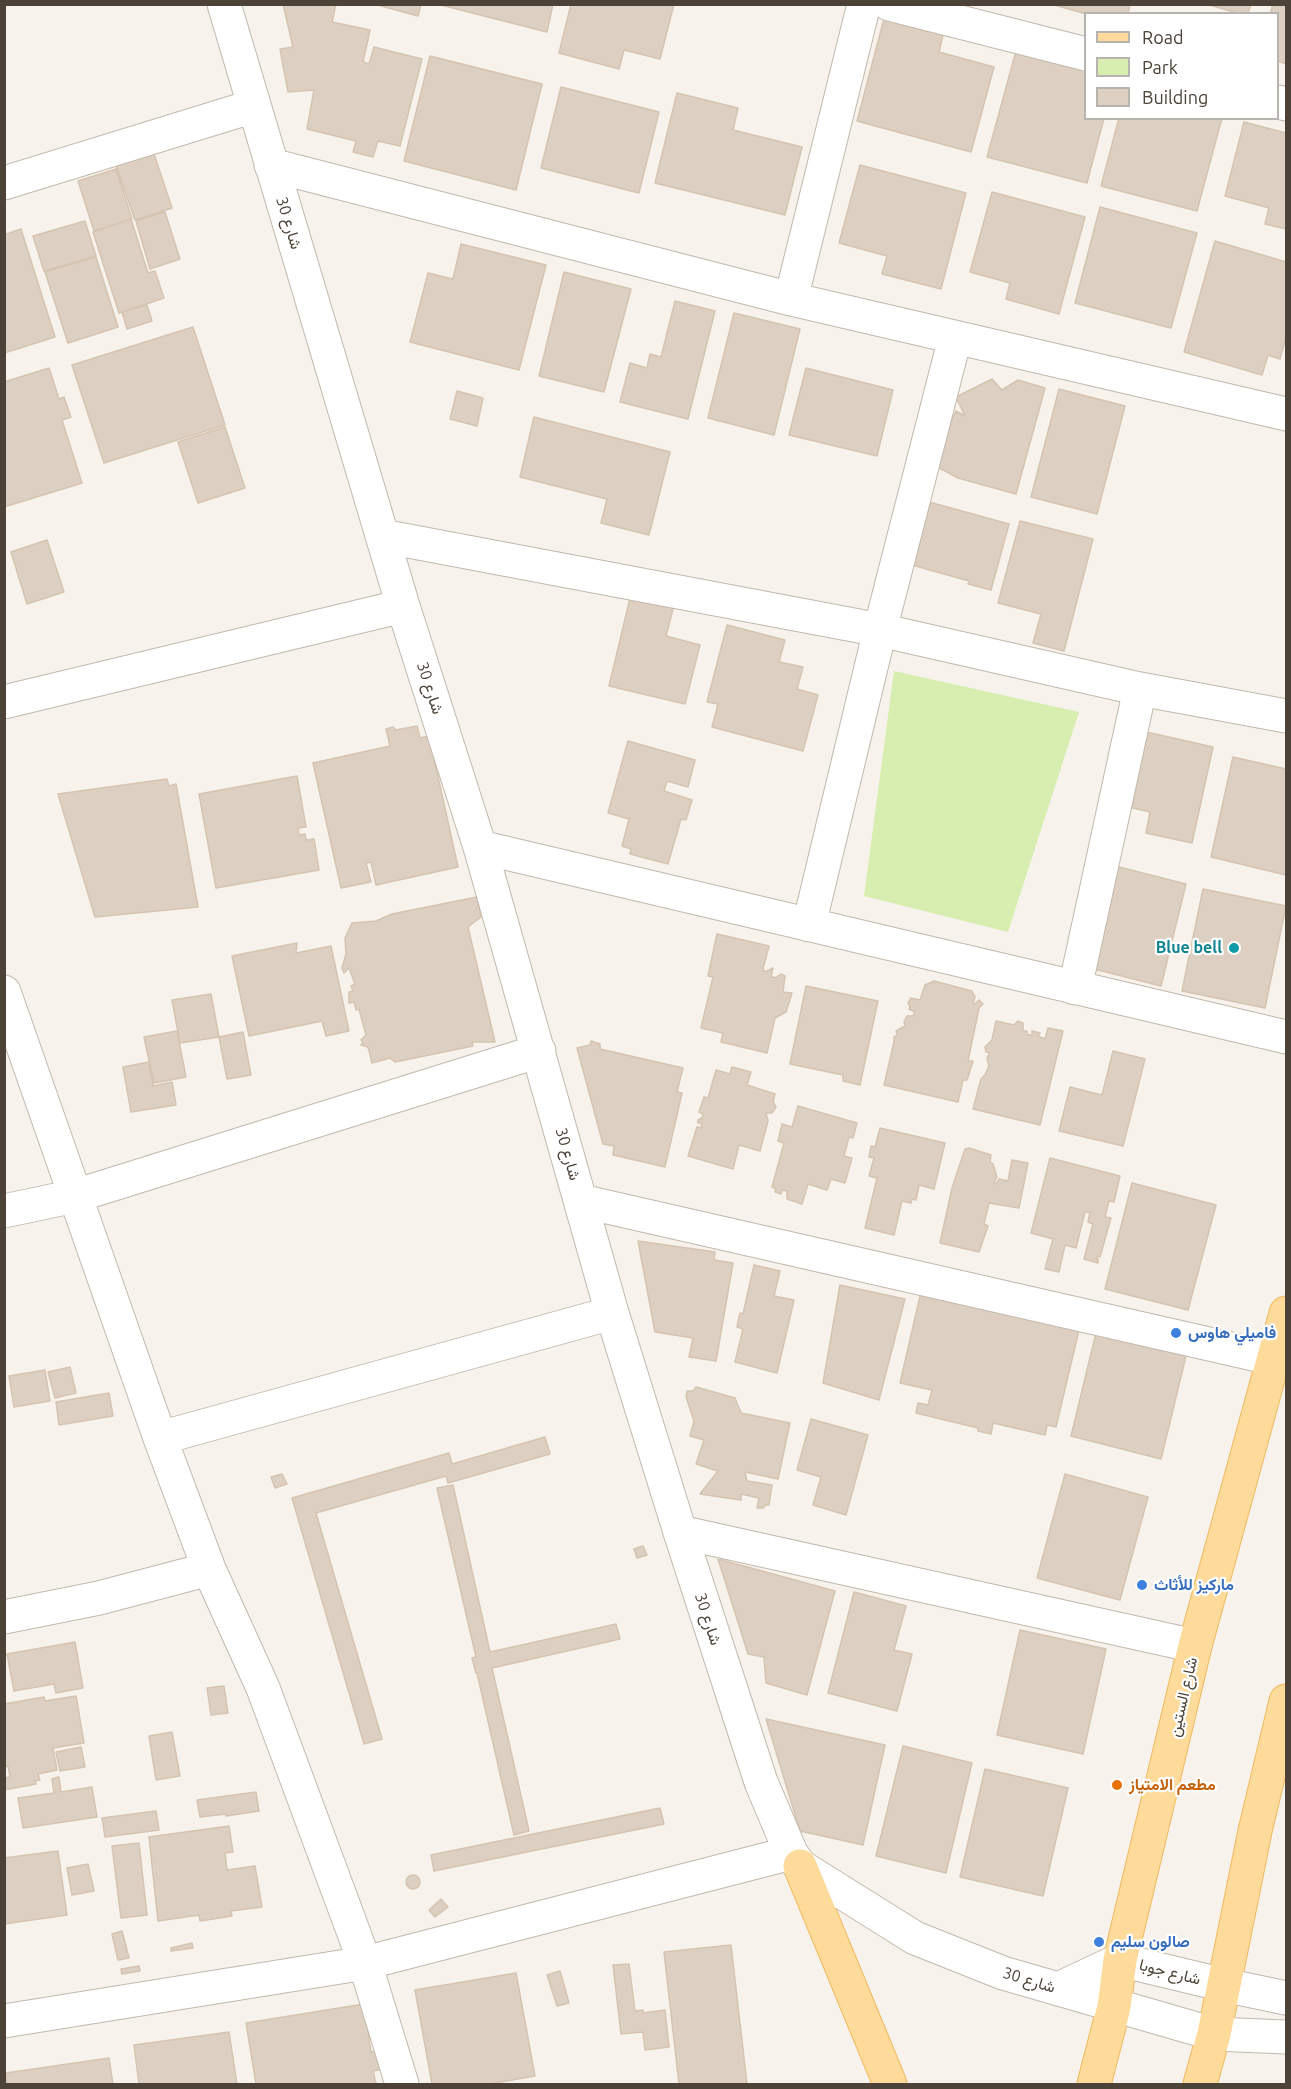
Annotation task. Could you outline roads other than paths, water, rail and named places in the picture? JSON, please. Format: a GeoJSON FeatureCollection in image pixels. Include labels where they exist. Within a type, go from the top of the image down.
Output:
{"type":"FeatureCollection","features":[{"type":"Feature","properties":{"kind":"main road","name":"شارع الستين"},"geometry":{"type":"LineString","coordinates":[[1094,2085],[1114,2007],[1120,1960],[1195,1647],[1287,1313]]}},
{"type":"Feature","properties":{"kind":"main road"},"geometry":{"type":"LineString","coordinates":[[1200,2085],[1214,2034],[1255,1831],[1287,1701]]}},
{"type":"Feature","properties":{"kind":"main road"},"geometry":{"type":"LineString","coordinates":[[795,1859],[890,2085]]}},
{"type":"Feature","properties":{"kind":"street","name":"شارع 30"},"geometry":{"type":"LineString","coordinates":[[224,4],[403,606],[480,847],[612,1313],[761,1782],[795,1859],[915,1938],[1003,1973],[1114,2007],[1214,2034]]}},
{"type":"Feature","properties":{"kind":"street"},"geometry":{"type":"LineString","coordinates":[[791,299],[864,4]]}},
{"type":"Feature","properties":{"kind":"street"},"geometry":{"type":"LineString","coordinates":[[888,4],[1084,53]]}},
{"type":"Feature","properties":{"kind":"street"},"geometry":{"type":"LineString","coordinates":[[4,183],[254,106]]}},
{"type":"Feature","properties":{"kind":"street"},"geometry":{"type":"LineString","coordinates":[[272,165],[791,299],[1287,414]]}},
{"type":"Feature","properties":{"kind":"street"},"geometry":{"type":"LineString","coordinates":[[809,925],[880,630],[955,338]]}},
{"type":"Feature","properties":{"kind":"street"},"geometry":{"type":"LineString","coordinates":[[382,536],[880,630],[1140,689],[1287,716]]}},
{"type":"Feature","properties":{"kind":"street"},"geometry":{"type":"LineString","coordinates":[[4,702],[403,606]]}},
{"type":"Feature","properties":{"kind":"street"},"geometry":{"type":"LineString","coordinates":[[1075,988],[1140,689]]}},
{"type":"Feature","properties":{"kind":"street"},"geometry":{"type":"LineString","coordinates":[[480,847],[1287,1037]]}},
{"type":"Feature","properties":{"kind":"street"},"geometry":{"type":"LineString","coordinates":[[4,992],[160,1438],[209,1569],[263,1688],[365,1963],[402,2085]]}},
{"type":"Feature","properties":{"kind":"street"},"geometry":{"type":"LineString","coordinates":[[4,1211],[75,1196],[538,1051]]}},
{"type":"Feature","properties":{"kind":"street"},"geometry":{"type":"LineString","coordinates":[[581,1201],[1275,1359]]}},
{"type":"Feature","properties":{"kind":"street"},"geometry":{"type":"LineString","coordinates":[[160,1438],[612,1313]]}},
{"type":"Feature","properties":{"kind":"street"},"geometry":{"type":"LineString","coordinates":[[680,1532],[1195,1647]]}},
{"type":"Feature","properties":{"kind":"street"},"geometry":{"type":"LineString","coordinates":[[4,1617],[99,1598],[209,1569]]}},
{"type":"Feature","properties":{"kind":"street"},"geometry":{"type":"LineString","coordinates":[[4,2021],[365,1963],[795,1859]]}},
{"type":"Feature","properties":{"kind":"street","name":"شارع جوبا"},"geometry":{"type":"LineString","coordinates":[[1058,1989],[1120,1960],[1287,1998]]}},
{"type":"Feature","properties":{"kind":"street"},"geometry":{"type":"LineString","coordinates":[[1214,2034],[1287,2037]]}},
{"type":"Feature","properties":{"kind":"place","name":"Blue bell"},"geometry":{"type":"Point","coordinates":[1234,948]}},
{"type":"Feature","properties":{"kind":"place","name":"فاميلي هاوس"},"geometry":{"type":"Point","coordinates":[1176,1333]}},
{"type":"Feature","properties":{"kind":"place","name":"ماركيز للأثاث"},"geometry":{"type":"Point","coordinates":[1142,1585]}},
{"type":"Feature","properties":{"kind":"place","name":"مطعم الامتياز"},"geometry":{"type":"Point","coordinates":[1117,1785]}},
{"type":"Feature","properties":{"kind":"place","name":"صالون سليم"},"geometry":{"type":"Point","coordinates":[1099,1942]}}]}
